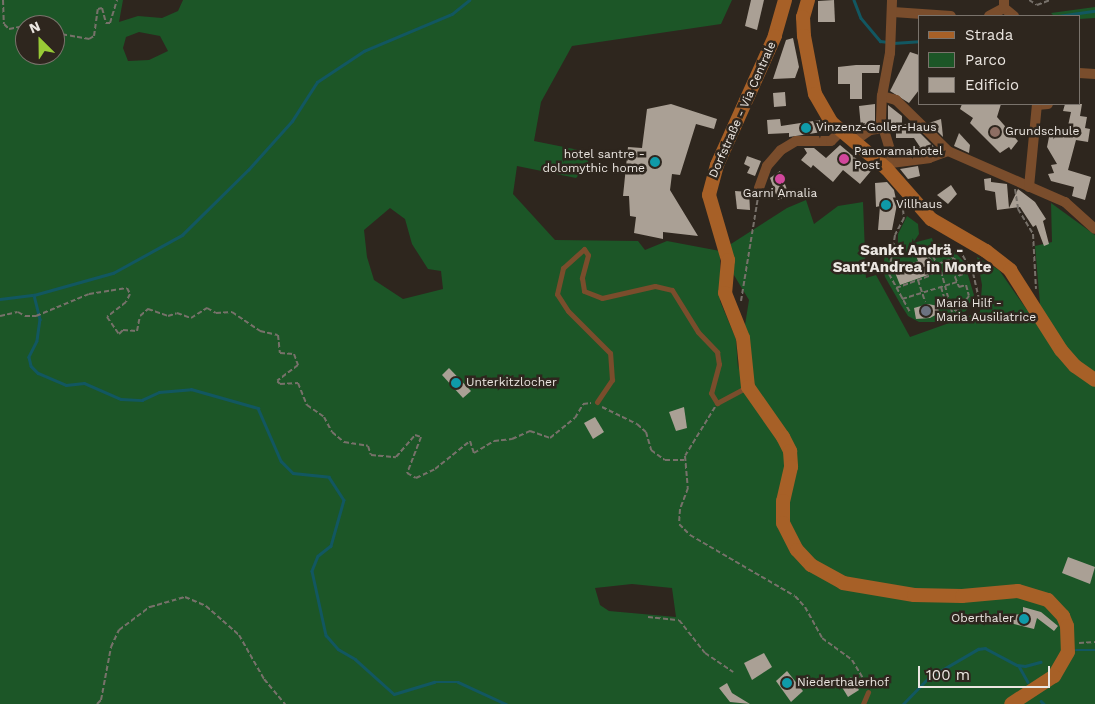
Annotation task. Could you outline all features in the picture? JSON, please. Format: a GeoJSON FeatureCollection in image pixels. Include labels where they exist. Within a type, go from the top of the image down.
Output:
{"type":"FeatureCollection","features":[{"type":"Feature","properties":{"kind":"street","name":"Dorfstraße - Via Centrale"},"geometry":{"type":"LineString","coordinates":[[748,387],[744,338],[726,293],[728,260],[710,195],[717,165],[775,36],[785,0]]}},
{"type":"Feature","properties":{"kind":"street"},"geometry":{"type":"LineString","coordinates":[[808,0],[802,27],[815,94],[824,112],[840,132],[852,142],[889,166],[931,219],[999,260],[1032,300],[1061,350],[1075,366],[1095,380]]}},
{"type":"Feature","properties":{"kind":"street"},"geometry":{"type":"LineString","coordinates":[[889,166],[883,128],[882,96],[890,53],[892,0]]}},
{"type":"Feature","properties":{"kind":"street"},"geometry":{"type":"LineString","coordinates":[[990,15],[1004,4],[1013,15]]}},
{"type":"Feature","properties":{"kind":"street"},"geometry":{"type":"LineString","coordinates":[[893,12],[936,15]]}},
{"type":"Feature","properties":{"kind":"street"},"geometry":{"type":"LineString","coordinates":[[1080,73],[1095,74]]}},
{"type":"Feature","properties":{"kind":"street"},"geometry":{"type":"LineString","coordinates":[[882,96],[896,100],[948,151],[1065,202],[1095,229]]}},
{"type":"Feature","properties":{"kind":"street"},"geometry":{"type":"LineString","coordinates":[[1029,187],[1041,105]]}},
{"type":"Feature","properties":{"kind":"street"},"geometry":{"type":"LineString","coordinates":[[852,142],[870,130],[883,128]]}},
{"type":"Feature","properties":{"kind":"street"},"geometry":{"type":"LineString","coordinates":[[758,188],[767,166],[781,150],[796,141],[831,141],[840,132]]}},
{"type":"Feature","properties":{"kind":"street"},"geometry":{"type":"LineString","coordinates":[[889,166],[929,158],[948,151]]}},
{"type":"Feature","properties":{"kind":"street"},"geometry":{"type":"LineString","coordinates":[[748,387],[783,437],[790,451],[791,467],[783,501],[783,523],[797,550],[811,565],[843,583],[914,595],[1030,592],[1048,600],[1062,616],[1069,644],[1064,664],[1054,676],[1011,704]]}},
{"type":"Feature","properties":{"kind":"lane"},"geometry":{"type":"LineString","coordinates":[[596,402],[612,380],[612,360],[606,346],[568,311],[557,294],[563,268],[584,249],[587,259],[582,285],[589,295],[611,297],[655,286],[672,290],[679,297],[698,332],[717,352],[719,364],[711,393],[717,404],[748,387]]}},
{"type":"Feature","properties":{"kind":"lane"},"geometry":{"type":"LineString","coordinates":[[863,704],[868,692]]}},
{"type":"Feature","properties":{"kind":"path"},"geometry":{"type":"LineString","coordinates":[[3,0],[4,24],[9,29],[15,28]]}},
{"type":"Feature","properties":{"kind":"path"},"geometry":{"type":"LineString","coordinates":[[65,35],[89,39],[94,36],[98,9],[102,8],[106,23],[110,23],[116,0]]}},
{"type":"Feature","properties":{"kind":"path"},"geometry":{"type":"LineString","coordinates":[[1029,0],[1037,5],[1050,0]]}},
{"type":"Feature","properties":{"kind":"path"},"geometry":{"type":"LineString","coordinates":[[1015,181],[1018,209],[1033,234],[1036,292],[1032,300]]}},
{"type":"Feature","properties":{"kind":"path"},"geometry":{"type":"LineString","coordinates":[[740,306],[758,188]]}},
{"type":"Feature","properties":{"kind":"path"},"geometry":{"type":"LineString","coordinates":[[901,201],[904,218],[893,247],[889,274],[910,312]]}},
{"type":"Feature","properties":{"kind":"path"},"geometry":{"type":"LineString","coordinates":[[952,244],[968,260],[979,299]]}},
{"type":"Feature","properties":{"kind":"path"},"geometry":{"type":"LineString","coordinates":[[893,247],[907,251],[928,247],[936,246],[954,258],[963,274],[956,277],[957,282],[959,287],[966,285],[969,296],[966,302],[952,312],[938,264],[928,247]]}},
{"type":"Feature","properties":{"kind":"path"},"geometry":{"type":"LineString","coordinates":[[896,288],[932,275],[935,268],[924,248]]}},
{"type":"Feature","properties":{"kind":"path"},"geometry":{"type":"LineString","coordinates":[[938,264],[954,258]]}},
{"type":"Feature","properties":{"kind":"path"},"geometry":{"type":"LineString","coordinates":[[918,280],[925,302]]}},
{"type":"Feature","properties":{"kind":"path"},"geometry":{"type":"LineString","coordinates":[[902,299],[957,282]]}},
{"type":"Feature","properties":{"kind":"path"},"geometry":{"type":"LineString","coordinates":[[941,287],[944,297]]}},
{"type":"Feature","properties":{"kind":"path"},"geometry":{"type":"LineString","coordinates":[[0,316],[18,312],[25,316],[36,316],[89,294],[127,288],[130,294],[126,302],[108,317],[119,334],[123,330],[137,331],[140,316],[148,309],[168,316],[177,313],[191,318],[207,308],[216,312],[232,312],[260,331],[278,335],[280,353],[294,354],[298,365],[277,381],[280,384],[298,383],[307,405],[324,417],[332,432],[344,442],[368,446],[370,455],[396,457],[415,435],[421,437],[407,473],[416,478],[435,469],[470,441],[474,453],[494,441],[512,439],[530,431],[550,438],[575,418],[583,404],[596,402],[606,411],[637,424],[646,432],[651,450],[664,460],[684,460]]}},
{"type":"Feature","properties":{"kind":"path"},"geometry":{"type":"LineString","coordinates":[[717,404],[684,460],[688,488],[678,518],[683,530],[795,596],[805,607],[822,638],[842,652],[861,670],[868,692]]}},
{"type":"Feature","properties":{"kind":"path"},"geometry":{"type":"LineString","coordinates":[[96,704],[101,700],[111,647],[119,630],[137,614],[177,598],[195,600],[206,606],[239,635],[264,679],[285,704]]}},
{"type":"Feature","properties":{"kind":"path"},"geometry":{"type":"LineString","coordinates":[[648,617],[679,620],[705,653],[733,672]]}},
{"type":"Feature","properties":{"kind":"path"},"geometry":{"type":"LineString","coordinates":[[1069,644],[1095,642]]}},
{"type":"Feature","properties":{"kind":"green space"},"geometry":{"type":"Polygon","coordinates":[[[0,0],[123,0],[119,22],[138,16],[162,18],[178,11],[183,0],[732,0],[721,24],[572,46],[541,102],[534,141],[584,151],[589,164],[576,178],[517,166],[513,194],[555,240],[638,241],[645,250],[667,241],[720,251],[787,208],[806,200],[814,224],[838,206],[863,202],[866,278],[876,275],[910,337],[980,312],[982,285],[977,257],[999,270],[1027,310],[1040,304],[1035,246],[1052,242],[1051,203],[1095,235],[1095,704],[0,704],[0,0]],[[139,32],[126,37],[123,48],[128,61],[149,60],[168,51],[160,36],[139,32]],[[390,208],[364,230],[367,257],[374,280],[403,299],[443,289],[441,271],[428,269],[412,244],[405,219],[390,208]],[[720,252],[720,301],[736,339],[738,369],[749,300],[720,252]],[[632,584],[595,588],[600,605],[609,611],[676,617],[672,588],[632,584]]]}},
{"type":"Feature","properties":{"kind":"green space"},"geometry":{"type":"Polygon","coordinates":[[[1095,7],[1095,18],[1080,19],[1080,15],[1053,15],[1051,13],[1095,7]]]}},
{"type":"Feature","properties":{"kind":"green space"},"geometry":{"type":"Polygon","coordinates":[[[907,216],[918,224],[919,234],[913,243],[932,238],[933,242],[950,247],[964,262],[974,295],[966,311],[936,322],[919,322],[908,316],[901,305],[885,277],[883,267],[887,244],[898,244],[898,234],[907,216]]]}},
{"type":"Feature","properties":{"kind":"building"},"geometry":{"type":"Polygon","coordinates":[[[751,0],[764,0],[757,30],[745,26],[751,0]]]}},
{"type":"Feature","properties":{"kind":"building"},"geometry":{"type":"Polygon","coordinates":[[[834,0],[835,22],[818,22],[818,1],[834,0]]]}},
{"type":"Feature","properties":{"kind":"building"},"geometry":{"type":"Polygon","coordinates":[[[793,38],[799,67],[795,78],[773,79],[786,40],[793,38]]]}},
{"type":"Feature","properties":{"kind":"building"},"geometry":{"type":"Polygon","coordinates":[[[910,52],[918,55],[918,91],[909,103],[890,91],[910,52]]]}},
{"type":"Feature","properties":{"kind":"building"},"geometry":{"type":"Polygon","coordinates":[[[880,65],[879,73],[862,73],[862,99],[850,99],[850,84],[838,84],[838,67],[880,65]]]}},
{"type":"Feature","properties":{"kind":"building"},"geometry":{"type":"Polygon","coordinates":[[[785,92],[786,106],[774,107],[773,93],[785,92]]]}},
{"type":"Feature","properties":{"kind":"building","name":"hotel santre - dolomythic home"},"geometry":{"type":"Polygon","coordinates":[[[671,104],[717,119],[714,129],[696,124],[680,175],[672,174],[670,190],[698,236],[663,232],[663,239],[634,233],[636,217],[630,216],[629,196],[623,196],[628,147],[642,148],[647,109],[671,104]]]}},
{"type":"Feature","properties":{"kind":"building"},"geometry":{"type":"Polygon","coordinates":[[[875,104],[875,122],[861,128],[859,106],[875,104]]]}},
{"type":"Feature","properties":{"kind":"building"},"geometry":{"type":"Polygon","coordinates":[[[1082,104],[1080,116],[1087,117],[1085,128],[1090,129],[1088,142],[1076,140],[1068,170],[1091,177],[1085,200],[1072,196],[1074,187],[1051,181],[1048,174],[1054,173],[1051,165],[1057,164],[1047,147],[1050,132],[1066,135],[1071,112],[1063,111],[1065,105],[1082,104]]]}},
{"type":"Feature","properties":{"kind":"building"},"geometry":{"type":"Polygon","coordinates":[[[888,105],[902,116],[902,124],[911,124],[935,148],[918,153],[916,150],[920,147],[914,138],[896,138],[896,124],[889,124],[888,105]]]}},
{"type":"Feature","properties":{"kind":"building","name":"Grundschule"},"geometry":{"type":"Polygon","coordinates":[[[962,105],[1001,105],[997,117],[1018,141],[1011,150],[1009,147],[1000,153],[970,123],[973,118],[960,109],[962,105]]]}},
{"type":"Feature","properties":{"kind":"building"},"geometry":{"type":"Polygon","coordinates":[[[780,119],[781,126],[820,120],[822,132],[789,137],[789,133],[768,134],[767,120],[780,119]]]}},
{"type":"Feature","properties":{"kind":"building"},"geometry":{"type":"Polygon","coordinates":[[[941,119],[942,127],[943,137],[929,123],[941,119]]]}},
{"type":"Feature","properties":{"kind":"building"},"geometry":{"type":"Polygon","coordinates":[[[959,133],[970,145],[969,153],[954,146],[959,133]]]}},
{"type":"Feature","properties":{"kind":"building"},"geometry":{"type":"Polygon","coordinates":[[[840,145],[871,171],[860,184],[843,170],[833,182],[813,165],[811,168],[801,160],[807,153],[804,148],[814,148],[826,158],[840,145]]]}},
{"type":"Feature","properties":{"kind":"building"},"geometry":{"type":"Polygon","coordinates":[[[747,156],[761,161],[755,176],[747,173],[750,167],[744,164],[747,156]]]}},
{"type":"Feature","properties":{"kind":"building"},"geometry":{"type":"Polygon","coordinates":[[[918,166],[920,176],[908,179],[900,169],[918,166]]]}},
{"type":"Feature","properties":{"kind":"building"},"geometry":{"type":"Polygon","coordinates":[[[780,171],[789,195],[778,200],[770,178],[780,171]]]}},
{"type":"Feature","properties":{"kind":"building"},"geometry":{"type":"Polygon","coordinates":[[[991,178],[991,182],[1007,184],[1009,208],[1018,189],[1035,202],[1046,219],[1043,221],[1049,244],[1044,246],[1036,225],[1033,227],[1020,207],[997,210],[995,192],[985,190],[984,179],[991,178]]]}},
{"type":"Feature","properties":{"kind":"building","name":"Villhaus"},"geometry":{"type":"Polygon","coordinates":[[[887,182],[894,190],[897,204],[892,230],[878,230],[880,206],[876,207],[875,183],[887,182]]]}},
{"type":"Feature","properties":{"kind":"building"},"geometry":{"type":"Polygon","coordinates":[[[951,185],[957,194],[948,204],[937,195],[951,185]]]}},
{"type":"Feature","properties":{"kind":"building"},"geometry":{"type":"Polygon","coordinates":[[[735,191],[749,192],[750,210],[737,209],[735,191]]]}},
{"type":"Feature","properties":{"kind":"building"},"geometry":{"type":"Polygon","coordinates":[[[924,250],[932,268],[928,275],[900,285],[894,270],[918,261],[915,253],[924,250]]]}},
{"type":"Feature","properties":{"kind":"building","name":"Maria Hilf - Maria Ausiliatrice"},"geometry":{"type":"Polygon","coordinates":[[[928,304],[938,306],[939,313],[930,318],[916,319],[914,308],[928,304]]]}},
{"type":"Feature","properties":{"kind":"building","name":"Unterkitzlocher"},"geometry":{"type":"Polygon","coordinates":[[[449,368],[471,391],[463,398],[442,375],[449,368]]]}},
{"type":"Feature","properties":{"kind":"building"},"geometry":{"type":"Polygon","coordinates":[[[684,407],[687,428],[676,431],[669,412],[684,407]]]}},
{"type":"Feature","properties":{"kind":"building"},"geometry":{"type":"Polygon","coordinates":[[[595,417],[604,432],[593,439],[584,423],[595,417]]]}},
{"type":"Feature","properties":{"kind":"building"},"geometry":{"type":"Polygon","coordinates":[[[1068,557],[1095,567],[1090,584],[1062,573],[1068,557]]]}},
{"type":"Feature","properties":{"kind":"building","name":"Oberthaler"},"geometry":{"type":"Polygon","coordinates":[[[1023,607],[1041,612],[1058,626],[1054,631],[1037,618],[1034,629],[1010,623],[1013,614],[1023,615],[1023,607]]]}},
{"type":"Feature","properties":{"kind":"building"},"geometry":{"type":"Polygon","coordinates":[[[764,653],[772,667],[752,680],[744,663],[764,653]]]}},
{"type":"Feature","properties":{"kind":"building","name":"Niederthalerhof"},"geometry":{"type":"Polygon","coordinates":[[[787,671],[803,691],[791,702],[776,681],[787,671]]]}},
{"type":"Feature","properties":{"kind":"building"},"geometry":{"type":"Polygon","coordinates":[[[851,677],[859,690],[848,697],[840,684],[851,677]]]}},
{"type":"Feature","properties":{"kind":"building"},"geometry":{"type":"Polygon","coordinates":[[[727,683],[732,693],[750,704],[730,702],[719,688],[727,683]]]}},
{"type":"Feature","properties":{"kind":"waterway"},"geometry":{"type":"LineString","coordinates":[[0,299],[34,295],[113,273],[182,235],[248,170],[292,121],[317,82],[364,51],[452,14],[469,0]]}},
{"type":"Feature","properties":{"kind":"waterway"},"geometry":{"type":"LineString","coordinates":[[854,0],[861,18],[880,41],[888,42]]}},
{"type":"Feature","properties":{"kind":"waterway"},"geometry":{"type":"LineString","coordinates":[[1065,15],[1095,11]]}},
{"type":"Feature","properties":{"kind":"waterway"},"geometry":{"type":"LineString","coordinates":[[893,43],[918,41]]}},
{"type":"Feature","properties":{"kind":"waterway"},"geometry":{"type":"LineString","coordinates":[[34,295],[40,319],[37,341],[29,357],[31,366],[38,373],[66,385],[84,383],[121,399],[142,400],[159,392],[191,389],[258,408],[281,461],[293,473],[329,477],[344,500],[331,546],[318,556],[312,571],[326,635],[338,649],[355,659],[394,694],[434,682],[458,682],[506,704]]}},
{"type":"Feature","properties":{"kind":"waterway"},"geometry":{"type":"LineString","coordinates":[[903,704],[928,678],[978,649],[985,648],[1017,665],[1025,666],[1040,662]]}},
{"type":"Feature","properties":{"kind":"waterway"},"geometry":{"type":"LineString","coordinates":[[1076,650],[1095,650]]}},
{"type":"Feature","properties":{"kind":"waterway"},"geometry":{"type":"LineString","coordinates":[[1019,666],[1028,682]]}},
{"type":"Feature","properties":{"kind":"waterway"},"geometry":{"type":"LineString","coordinates":[[1041,701],[1044,704]]}},
{"type":"Feature","properties":{"kind":"place","name":"Vinzenz-Goller-Haus"},"geometry":{"type":"Point","coordinates":[806,128]}},
{"type":"Feature","properties":{"kind":"place","name":"Grundschule"},"geometry":{"type":"Point","coordinates":[995,132]}},
{"type":"Feature","properties":{"kind":"place","name":"Panoramahotel Post"},"geometry":{"type":"Point","coordinates":[844,159]}},
{"type":"Feature","properties":{"kind":"place","name":"hotel santre - dolomythic home"},"geometry":{"type":"Point","coordinates":[655,162]}},
{"type":"Feature","properties":{"kind":"place","name":"Garni Amalia"},"geometry":{"type":"Point","coordinates":[780,179]}},
{"type":"Feature","properties":{"kind":"place","name":"Villhaus"},"geometry":{"type":"Point","coordinates":[886,205]}},
{"type":"Feature","properties":{"kind":"place","name":"Maria Hilf - Maria Ausiliatrice"},"geometry":{"type":"Point","coordinates":[926,311]}},
{"type":"Feature","properties":{"kind":"place","name":"Unterkitzlocher"},"geometry":{"type":"Point","coordinates":[456,383]}},
{"type":"Feature","properties":{"kind":"place","name":"Oberthaler"},"geometry":{"type":"Point","coordinates":[1024,619]}},
{"type":"Feature","properties":{"kind":"place","name":"Niederthalerhof"},"geometry":{"type":"Point","coordinates":[787,683]}},
{"type":"Feature","properties":{"kind":"district","name":"Sankt Andrä - Sant'Andrea in Monte"},"geometry":{"type":"Point","coordinates":[912,258]}}]}
